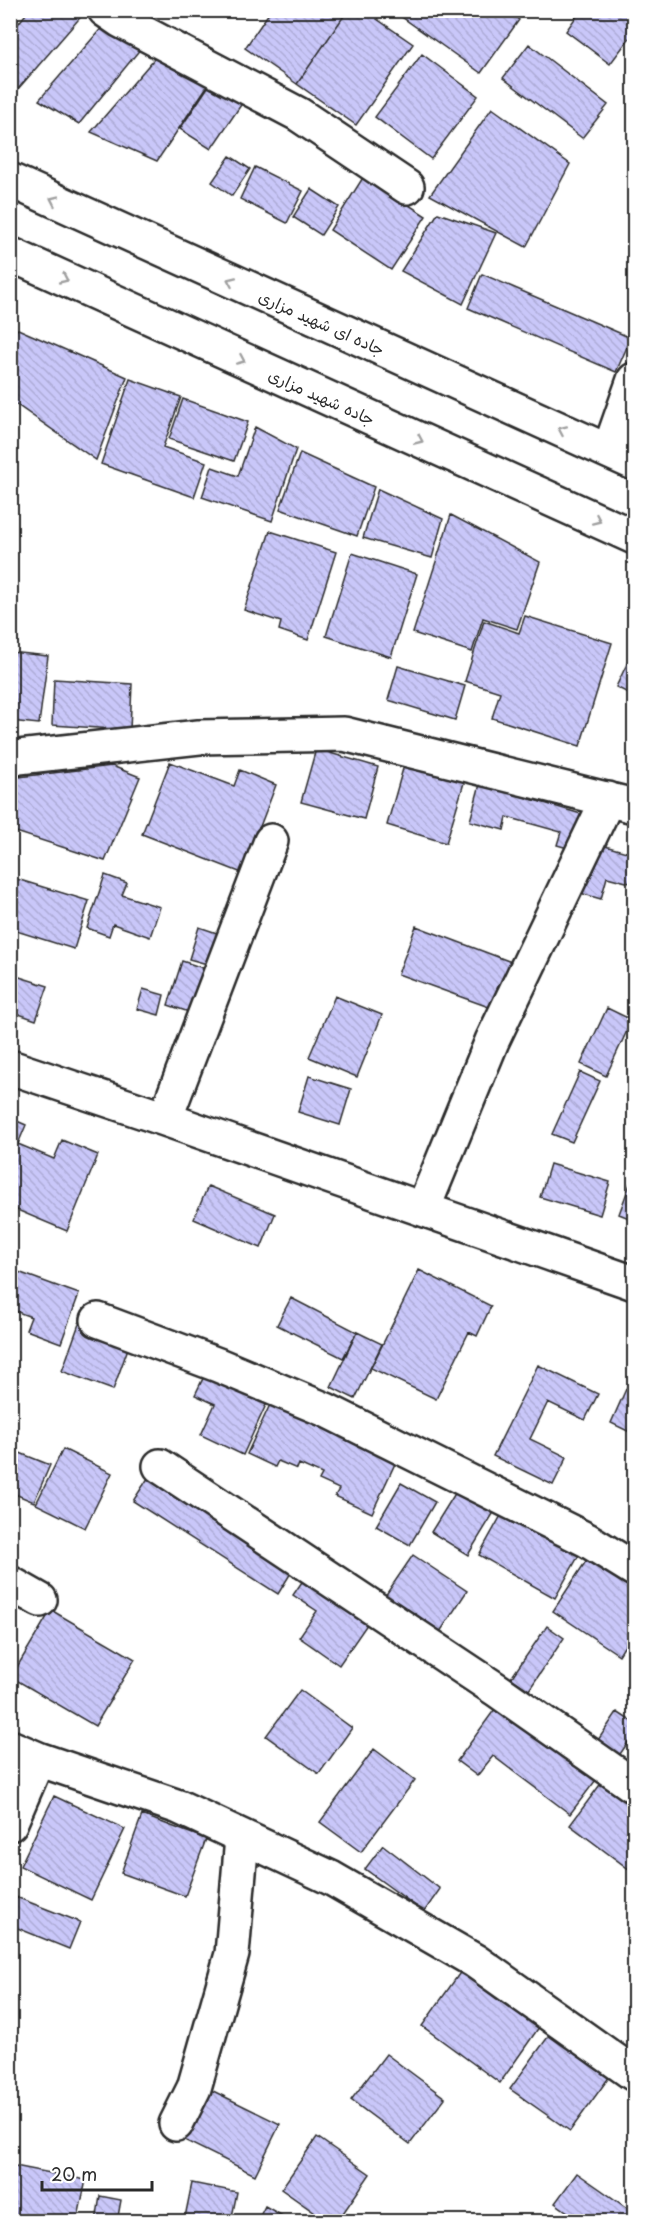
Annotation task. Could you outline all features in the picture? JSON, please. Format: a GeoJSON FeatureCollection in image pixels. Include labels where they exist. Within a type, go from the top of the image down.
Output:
{"type":"FeatureCollection","features":[{"type":"Feature","properties":{"kind":"street"},"geometry":{"type":"LineString","coordinates":[[105,10],[121,21],[298,114],[407,187]]}},
{"type":"Feature","properties":{"kind":"street","name":"جاده ای شهید مزاری"},"geometry":{"type":"LineString","coordinates":[[10,180],[622,457]]}},
{"type":"Feature","properties":{"kind":"street","name":"جاده شهید مزاری"},"geometry":{"type":"LineString","coordinates":[[10,254],[634,537]]}},
{"type":"Feature","properties":{"kind":"street"},"geometry":{"type":"LineString","coordinates":[[622,457],[634,380]]}},
{"type":"Feature","properties":{"kind":"street"},"geometry":{"type":"LineString","coordinates":[[10,758],[199,737],[344,734],[621,802],[492,1041],[423,1209]]}},
{"type":"Feature","properties":{"kind":"street"},"geometry":{"type":"LineString","coordinates":[[165,1119],[271,841]]}},
{"type":"Feature","properties":{"kind":"street"},"geometry":{"type":"LineString","coordinates":[[10,1067],[634,1283]]}},
{"type":"Feature","properties":{"kind":"street"},"geometry":{"type":"LineString","coordinates":[[98,1320],[218,1365],[326,1410],[587,1540],[634,1569]]}},
{"type":"Feature","properties":{"kind":"street"},"geometry":{"type":"LineString","coordinates":[[160,1466],[497,1690],[634,1786]]}},
{"type":"Feature","properties":{"kind":"street"},"geometry":{"type":"LineString","coordinates":[[10,1583],[40,1600]]}},
{"type":"Feature","properties":{"kind":"street"},"geometry":{"type":"LineString","coordinates":[[10,1824],[24,1753],[179,1808],[331,1878],[475,1961],[634,2074]]}},
{"type":"Feature","properties":{"kind":"street"},"geometry":{"type":"LineString","coordinates":[[176,2124],[194,2088],[232,1954],[242,1838]]}},
{"type":"Feature","properties":{"kind":"building"},"geometry":{"type":"Polygon","coordinates":[[[29,10],[85,12],[11,97],[10,34],[29,10]]]}},
{"type":"Feature","properties":{"kind":"building"},"geometry":{"type":"Polygon","coordinates":[[[271,10],[348,10],[297,84],[245,48],[271,10]]]}},
{"type":"Feature","properties":{"kind":"building"},"geometry":{"type":"Polygon","coordinates":[[[348,10],[380,10],[382,12],[377,19],[413,44],[356,125],[297,84],[348,10]]]}},
{"type":"Feature","properties":{"kind":"building"},"geometry":{"type":"Polygon","coordinates":[[[402,10],[506,10],[519,20],[481,73],[399,15],[402,10]]]}},
{"type":"Feature","properties":{"kind":"building"},"geometry":{"type":"Polygon","coordinates":[[[581,10],[634,10],[634,32],[610,64],[566,31],[581,10]]]}},
{"type":"Feature","properties":{"kind":"building"},"geometry":{"type":"Polygon","coordinates":[[[105,24],[142,47],[79,124],[39,100],[105,24]]]}},
{"type":"Feature","properties":{"kind":"building"},"geometry":{"type":"Polygon","coordinates":[[[529,44],[608,105],[582,138],[503,78],[529,44]]]}},
{"type":"Feature","properties":{"kind":"building"},"geometry":{"type":"Polygon","coordinates":[[[160,52],[210,82],[157,161],[91,132],[160,52]]]}},
{"type":"Feature","properties":{"kind":"building"},"geometry":{"type":"Polygon","coordinates":[[[422,54],[478,96],[431,159],[375,117],[422,54]]]}},
{"type":"Feature","properties":{"kind":"building"},"geometry":{"type":"Polygon","coordinates":[[[212,81],[243,102],[211,149],[180,129],[212,81]]]}},
{"type":"Feature","properties":{"kind":"building"},"geometry":{"type":"Polygon","coordinates":[[[492,108],[570,164],[526,247],[430,195],[492,108]]]}},
{"type":"Feature","properties":{"kind":"building"},"geometry":{"type":"Polygon","coordinates":[[[230,156],[250,169],[232,196],[212,182],[230,156]]]}},
{"type":"Feature","properties":{"kind":"building"},"geometry":{"type":"Polygon","coordinates":[[[255,167],[303,191],[287,223],[240,199],[255,167]]]}},
{"type":"Feature","properties":{"kind":"building"},"geometry":{"type":"Polygon","coordinates":[[[364,176],[426,216],[391,270],[330,230],[364,176]]]}},
{"type":"Feature","properties":{"kind":"building"},"geometry":{"type":"Polygon","coordinates":[[[311,189],[339,207],[321,235],[293,217],[311,189]]]}},
{"type":"Feature","properties":{"kind":"building"},"geometry":{"type":"Polygon","coordinates":[[[438,213],[496,233],[463,304],[401,271],[438,213]]]}},
{"type":"Feature","properties":{"kind":"building"},"geometry":{"type":"Polygon","coordinates":[[[482,274],[631,338],[616,372],[468,308],[482,274]]]}},
{"type":"Feature","properties":{"kind":"building"},"geometry":{"type":"Polygon","coordinates":[[[18,329],[127,377],[96,460],[10,400],[10,336],[18,329]]]}},
{"type":"Feature","properties":{"kind":"building"},"geometry":{"type":"Polygon","coordinates":[[[130,379],[181,397],[163,447],[206,462],[194,497],[101,464],[130,379]]]}},
{"type":"Feature","properties":{"kind":"building"},"geometry":{"type":"Polygon","coordinates":[[[183,399],[248,422],[234,461],[169,439],[183,399]]]}},
{"type":"Feature","properties":{"kind":"building"},"geometry":{"type":"Polygon","coordinates":[[[255,427],[296,449],[272,521],[202,497],[212,467],[238,476],[255,427]]]}},
{"type":"Feature","properties":{"kind":"building"},"geometry":{"type":"Polygon","coordinates":[[[300,453],[374,487],[357,536],[280,509],[300,453]]]}},
{"type":"Feature","properties":{"kind":"building"},"geometry":{"type":"Polygon","coordinates":[[[378,489],[443,519],[432,558],[363,538],[378,489]]]}},
{"type":"Feature","properties":{"kind":"building"},"geometry":{"type":"Polygon","coordinates":[[[451,515],[540,562],[517,629],[483,618],[472,652],[413,633],[451,515]]]}},
{"type":"Feature","properties":{"kind":"building"},"geometry":{"type":"Polygon","coordinates":[[[270,531],[336,552],[308,640],[279,630],[281,622],[244,610],[270,531]]]}},
{"type":"Feature","properties":{"kind":"building"},"geometry":{"type":"Polygon","coordinates":[[[352,553],[417,574],[391,657],[326,636],[352,553]]]}},
{"type":"Feature","properties":{"kind":"building"},"geometry":{"type":"Polygon","coordinates":[[[525,616],[612,643],[580,746],[492,718],[500,692],[465,681],[484,621],[519,633],[525,616]]]}},
{"type":"Feature","properties":{"kind":"building"},"geometry":{"type":"Polygon","coordinates":[[[634,649],[634,696],[616,687],[634,649]]]}},
{"type":"Feature","properties":{"kind":"building"},"geometry":{"type":"Polygon","coordinates":[[[10,652],[48,656],[39,724],[10,721],[10,652]]]}},
{"type":"Feature","properties":{"kind":"building"},"geometry":{"type":"Polygon","coordinates":[[[398,666],[465,686],[455,720],[388,700],[398,666]]]}},
{"type":"Feature","properties":{"kind":"building"},"geometry":{"type":"Polygon","coordinates":[[[54,679],[132,684],[130,730],[52,725],[54,679]]]}},
{"type":"Feature","properties":{"kind":"building"},"geometry":{"type":"Polygon","coordinates":[[[316,749],[378,767],[364,819],[301,802],[316,749]]]}},
{"type":"Feature","properties":{"kind":"building"},"geometry":{"type":"Polygon","coordinates":[[[406,758],[466,776],[446,843],[387,825],[406,758]]]}},
{"type":"Feature","properties":{"kind":"building"},"geometry":{"type":"Polygon","coordinates":[[[170,762],[234,786],[240,770],[276,785],[242,873],[142,834],[170,762]]]}},
{"type":"Feature","properties":{"kind":"building"},"geometry":{"type":"Polygon","coordinates":[[[112,766],[140,777],[105,861],[10,830],[10,778],[112,766]]]}},
{"type":"Feature","properties":{"kind":"building"},"geometry":{"type":"Polygon","coordinates":[[[480,784],[591,817],[575,850],[557,845],[561,832],[507,817],[504,830],[470,821],[480,784]]]}},
{"type":"Feature","properties":{"kind":"building"},"geometry":{"type":"Polygon","coordinates":[[[594,843],[634,854],[634,884],[607,877],[601,899],[580,893],[594,843]]]}},
{"type":"Feature","properties":{"kind":"building"},"geometry":{"type":"Polygon","coordinates":[[[105,875],[127,883],[122,895],[160,907],[150,937],[113,924],[109,936],[87,928],[105,875]]]}},
{"type":"Feature","properties":{"kind":"building"},"geometry":{"type":"Polygon","coordinates":[[[10,877],[89,901],[74,949],[10,929],[10,877]]]}},
{"type":"Feature","properties":{"kind":"building"},"geometry":{"type":"Polygon","coordinates":[[[416,926],[514,963],[497,1010],[398,974],[416,926]]]}},
{"type":"Feature","properties":{"kind":"building"},"geometry":{"type":"Polygon","coordinates":[[[199,927],[220,934],[211,965],[189,959],[199,927]]]}},
{"type":"Feature","properties":{"kind":"building"},"geometry":{"type":"Polygon","coordinates":[[[182,961],[206,969],[192,1013],[168,1005],[182,961]]]}},
{"type":"Feature","properties":{"kind":"building"},"geometry":{"type":"Polygon","coordinates":[[[10,974],[48,986],[36,1020],[10,1011],[10,974]]]}},
{"type":"Feature","properties":{"kind":"building"},"geometry":{"type":"Polygon","coordinates":[[[143,989],[164,995],[159,1015],[137,1009],[143,989]]]}},
{"type":"Feature","properties":{"kind":"building"},"geometry":{"type":"Polygon","coordinates":[[[335,996],[382,1015],[357,1077],[309,1057],[335,996]]]}},
{"type":"Feature","properties":{"kind":"building"},"geometry":{"type":"Polygon","coordinates":[[[607,1008],[632,1020],[606,1076],[581,1064],[607,1008]]]}},
{"type":"Feature","properties":{"kind":"building"},"geometry":{"type":"Polygon","coordinates":[[[580,1072],[600,1081],[572,1142],[552,1134],[580,1072]]]}},
{"type":"Feature","properties":{"kind":"building"},"geometry":{"type":"Polygon","coordinates":[[[309,1076],[351,1089],[340,1125],[298,1112],[309,1076]]]}},
{"type":"Feature","properties":{"kind":"building"},"geometry":{"type":"Polygon","coordinates":[[[10,1118],[26,1125],[18,1144],[54,1159],[62,1140],[98,1155],[67,1231],[10,1207],[10,1118]]]}},
{"type":"Feature","properties":{"kind":"building"},"geometry":{"type":"Polygon","coordinates":[[[550,1164],[610,1182],[600,1215],[540,1197],[550,1164]]]}},
{"type":"Feature","properties":{"kind":"building"},"geometry":{"type":"Polygon","coordinates":[[[634,1173],[634,1220],[619,1214],[634,1173]]]}},
{"type":"Feature","properties":{"kind":"building"},"geometry":{"type":"Polygon","coordinates":[[[208,1186],[275,1214],[261,1248],[194,1219],[208,1186]]]}},
{"type":"Feature","properties":{"kind":"building"},"geometry":{"type":"Polygon","coordinates":[[[10,1269],[79,1294],[61,1343],[26,1330],[31,1317],[10,1309],[10,1269]]]}},
{"type":"Feature","properties":{"kind":"building"},"geometry":{"type":"Polygon","coordinates":[[[419,1270],[491,1306],[477,1336],[469,1332],[436,1399],[371,1368],[419,1270]]]}},
{"type":"Feature","properties":{"kind":"building"},"geometry":{"type":"Polygon","coordinates":[[[291,1298],[357,1332],[343,1358],[277,1325],[291,1298]]]}},
{"type":"Feature","properties":{"kind":"building"},"geometry":{"type":"Polygon","coordinates":[[[80,1321],[131,1340],[113,1390],[62,1371],[80,1321]]]}},
{"type":"Feature","properties":{"kind":"building"},"geometry":{"type":"Polygon","coordinates":[[[357,1332],[382,1344],[355,1399],[331,1387],[357,1332]]]}},
{"type":"Feature","properties":{"kind":"building"},"geometry":{"type":"Polygon","coordinates":[[[538,1365],[598,1394],[585,1420],[548,1402],[530,1439],[567,1457],[553,1485],[493,1456],[538,1365]]]}},
{"type":"Feature","properties":{"kind":"building"},"geometry":{"type":"Polygon","coordinates":[[[208,1368],[270,1396],[243,1455],[201,1435],[215,1404],[195,1395],[208,1368]]]}},
{"type":"Feature","properties":{"kind":"building"},"geometry":{"type":"Polygon","coordinates":[[[634,1371],[634,1434],[611,1423],[634,1371]]]}},
{"type":"Feature","properties":{"kind":"building"},"geometry":{"type":"Polygon","coordinates":[[[274,1396],[399,1455],[372,1513],[335,1496],[339,1489],[319,1480],[322,1474],[299,1464],[297,1469],[278,1461],[275,1467],[247,1454],[274,1396]]]}},
{"type":"Feature","properties":{"kind":"building"},"geometry":{"type":"Polygon","coordinates":[[[10,1449],[50,1465],[34,1502],[10,1492],[10,1449]]]}},
{"type":"Feature","properties":{"kind":"building"},"geometry":{"type":"Polygon","coordinates":[[[63,1449],[112,1473],[85,1528],[36,1504],[63,1449]]]}},
{"type":"Feature","properties":{"kind":"building"},"geometry":{"type":"Polygon","coordinates":[[[150,1475],[294,1568],[278,1594],[133,1501],[150,1475]]]}},
{"type":"Feature","properties":{"kind":"building"},"geometry":{"type":"Polygon","coordinates":[[[401,1483],[435,1502],[410,1545],[376,1526],[401,1483]]]}},
{"type":"Feature","properties":{"kind":"building"},"geometry":{"type":"Polygon","coordinates":[[[459,1487],[496,1509],[468,1555],[431,1532],[459,1487]]]}},
{"type":"Feature","properties":{"kind":"building"},"geometry":{"type":"Polygon","coordinates":[[[508,1503],[573,1540],[568,1549],[579,1555],[555,1598],[479,1555],[508,1503]]]}},
{"type":"Feature","properties":{"kind":"building"},"geometry":{"type":"Polygon","coordinates":[[[413,1555],[467,1591],[440,1632],[385,1596],[413,1555]]]}},
{"type":"Feature","properties":{"kind":"building"},"geometry":{"type":"Polygon","coordinates":[[[588,1558],[634,1589],[634,1631],[619,1655],[553,1611],[588,1558]]]}},
{"type":"Feature","properties":{"kind":"building"},"geometry":{"type":"Polygon","coordinates":[[[306,1576],[370,1620],[339,1665],[299,1637],[317,1611],[293,1595],[306,1576]]]}},
{"type":"Feature","properties":{"kind":"building"},"geometry":{"type":"Polygon","coordinates":[[[51,1610],[135,1659],[95,1726],[11,1677],[51,1610]]]}},
{"type":"Feature","properties":{"kind":"building"},"geometry":{"type":"Polygon","coordinates":[[[547,1626],[564,1638],[529,1690],[511,1678],[547,1626]]]}},
{"type":"Feature","properties":{"kind":"building"},"geometry":{"type":"Polygon","coordinates":[[[300,1690],[352,1728],[319,1774],[266,1736],[300,1690]]]}},
{"type":"Feature","properties":{"kind":"building"},"geometry":{"type":"Polygon","coordinates":[[[500,1702],[599,1776],[570,1814],[493,1756],[477,1776],[457,1761],[500,1702]]]}},
{"type":"Feature","properties":{"kind":"building"},"geometry":{"type":"Polygon","coordinates":[[[617,1712],[634,1723],[634,1734],[618,1757],[596,1743],[617,1712]]]}},
{"type":"Feature","properties":{"kind":"building"},"geometry":{"type":"Polygon","coordinates":[[[374,1749],[415,1780],[361,1852],[320,1822],[374,1749]]]}},
{"type":"Feature","properties":{"kind":"building"},"geometry":{"type":"Polygon","coordinates":[[[10,1758],[20,1762],[10,1785],[10,1758]]]}},
{"type":"Feature","properties":{"kind":"building"},"geometry":{"type":"Polygon","coordinates":[[[602,1782],[634,1806],[634,1873],[570,1825],[602,1782]]]}},
{"type":"Feature","properties":{"kind":"building"},"geometry":{"type":"Polygon","coordinates":[[[54,1796],[125,1829],[91,1900],[20,1866],[54,1796]]]}},
{"type":"Feature","properties":{"kind":"building"},"geometry":{"type":"Polygon","coordinates":[[[142,1815],[206,1839],[185,1896],[121,1873],[142,1815]]]}},
{"type":"Feature","properties":{"kind":"building"},"geometry":{"type":"Polygon","coordinates":[[[383,1845],[440,1889],[424,1912],[365,1869],[383,1845]]]}},
{"type":"Feature","properties":{"kind":"building"},"geometry":{"type":"Polygon","coordinates":[[[16,1897],[80,1922],[69,1949],[10,1925],[10,1912],[16,1897]]]}},
{"type":"Feature","properties":{"kind":"building"},"geometry":{"type":"Polygon","coordinates":[[[464,1967],[542,2023],[500,2083],[422,2026],[464,1967]]]}},
{"type":"Feature","properties":{"kind":"building"},"geometry":{"type":"Polygon","coordinates":[[[553,2030],[613,2072],[570,2131],[510,2089],[553,2030]]]}},
{"type":"Feature","properties":{"kind":"building"},"geometry":{"type":"Polygon","coordinates":[[[386,2054],[445,2098],[410,2144],[351,2100],[386,2054]]]}},
{"type":"Feature","properties":{"kind":"building"},"geometry":{"type":"Polygon","coordinates":[[[209,2089],[280,2124],[255,2175],[184,2140],[209,2089]]]}},
{"type":"Feature","properties":{"kind":"building"},"geometry":{"type":"Polygon","coordinates":[[[317,2137],[370,2174],[337,2222],[328,2222],[281,2189],[317,2137]]]}},
{"type":"Feature","properties":{"kind":"building"},"geometry":{"type":"Polygon","coordinates":[[[10,2165],[86,2180],[77,2222],[10,2222],[10,2165]]]}},
{"type":"Feature","properties":{"kind":"building"},"geometry":{"type":"Polygon","coordinates":[[[577,2173],[634,2213],[634,2222],[582,2222],[555,2203],[577,2173]]]}},
{"type":"Feature","properties":{"kind":"building"},"geometry":{"type":"Polygon","coordinates":[[[192,2183],[237,2192],[231,2222],[184,2222],[192,2183]]]}},
{"type":"Feature","properties":{"kind":"building"},"geometry":{"type":"Polygon","coordinates":[[[100,2196],[121,2200],[117,2222],[96,2222],[100,2196]]]}},
{"type":"Feature","properties":{"kind":"building"},"geometry":{"type":"Polygon","coordinates":[[[265,2206],[293,2222],[257,2222],[265,2206]]]}}]}
